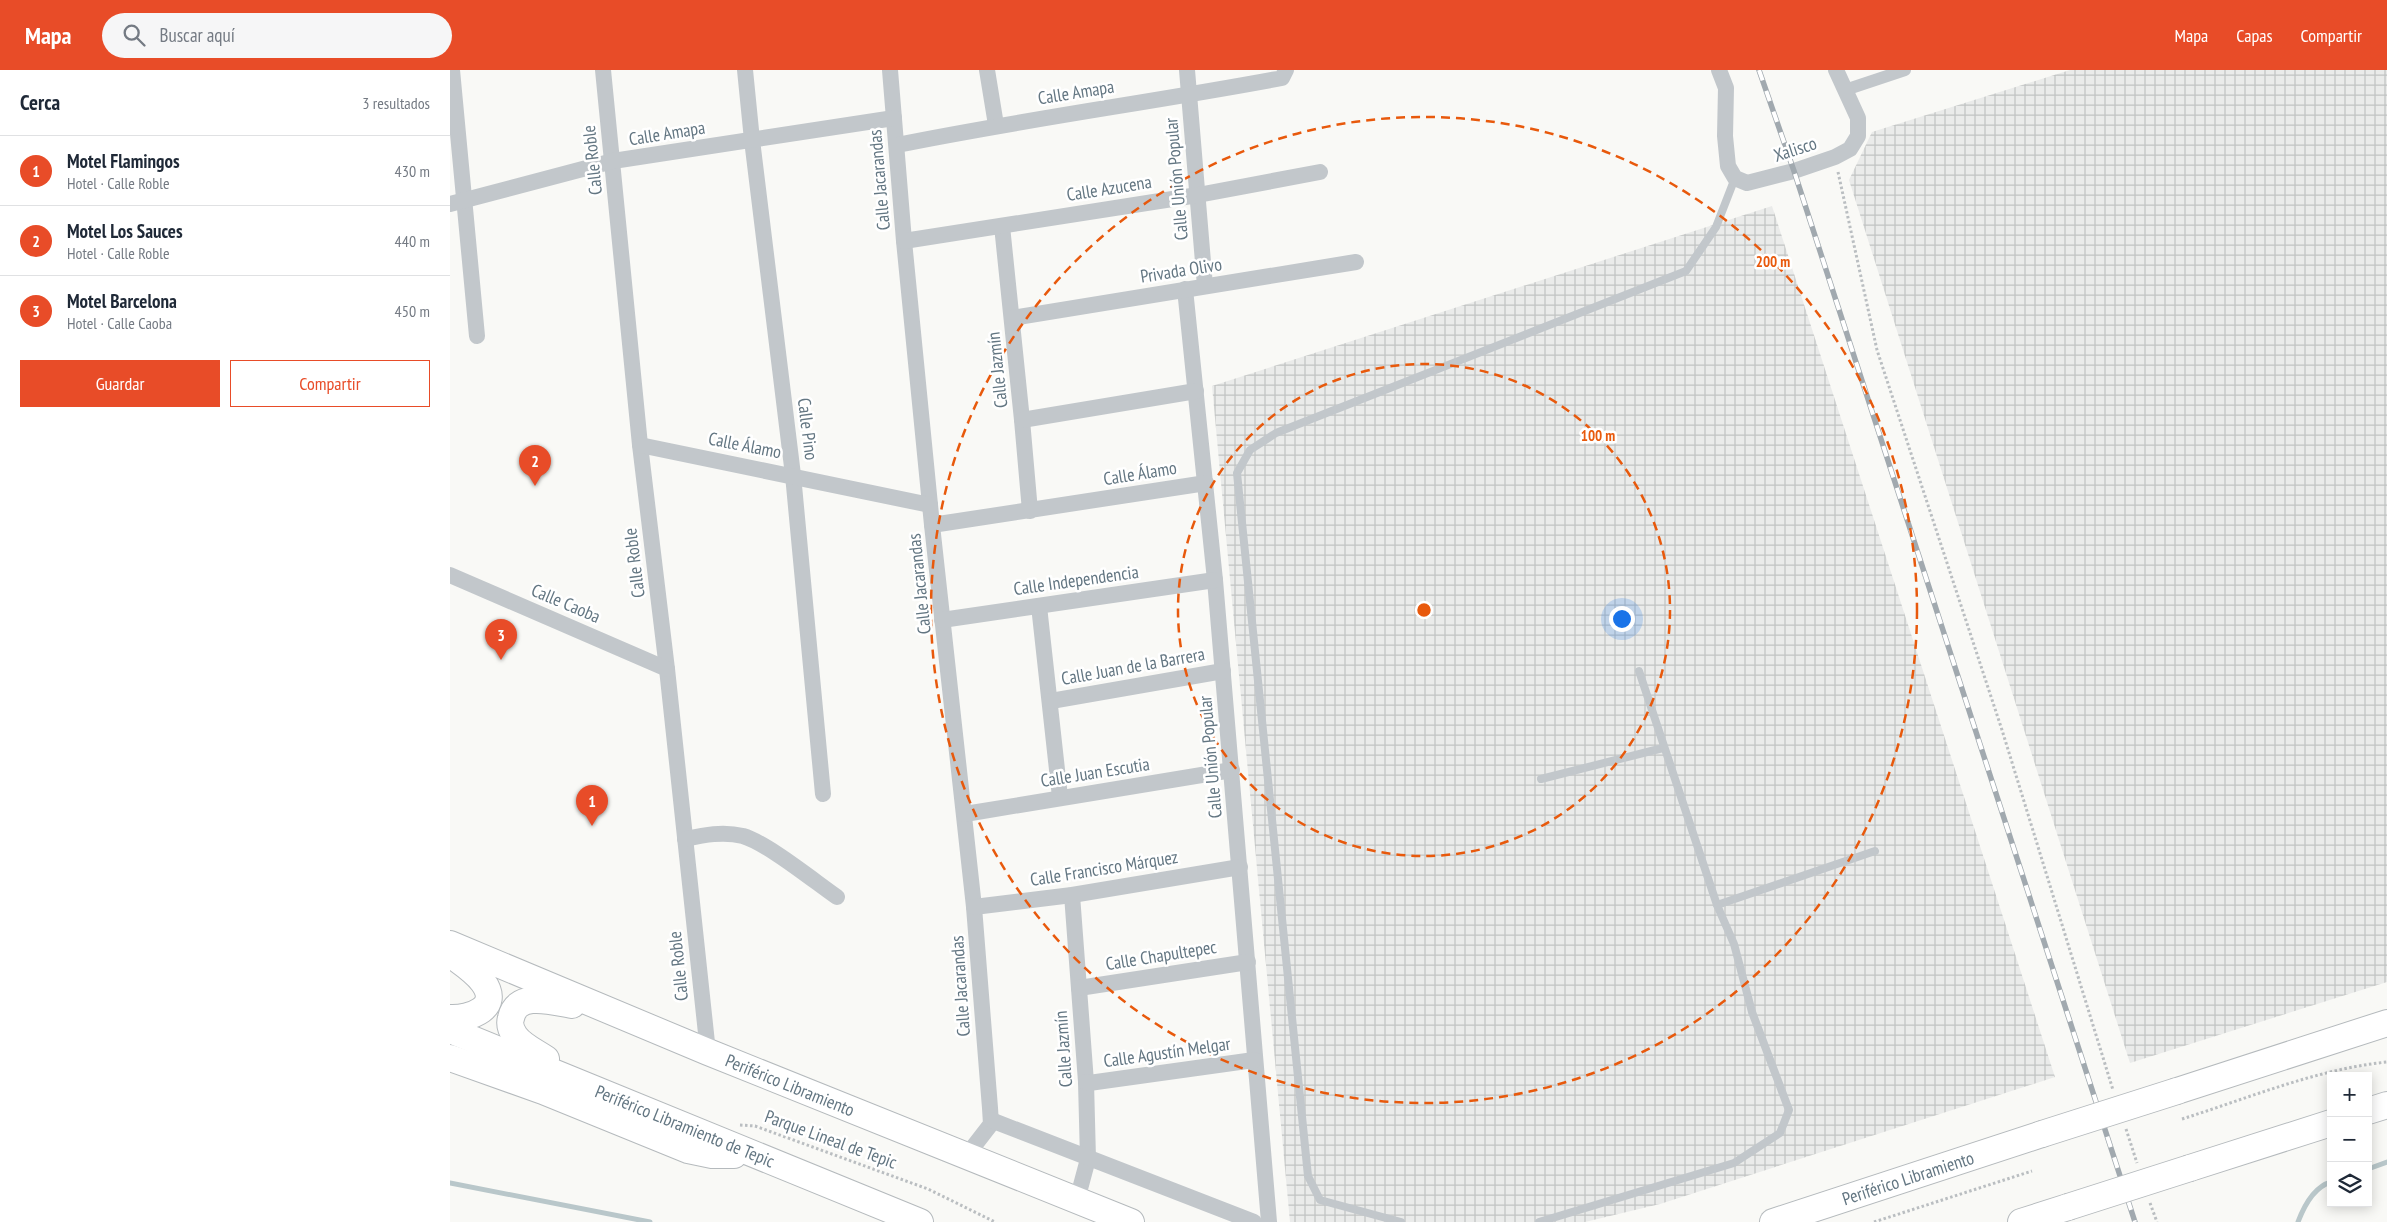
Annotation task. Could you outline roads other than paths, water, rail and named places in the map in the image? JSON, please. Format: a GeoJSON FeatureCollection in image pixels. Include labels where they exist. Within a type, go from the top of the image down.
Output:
{"type":"FeatureCollection","features":[{"type":"Feature","properties":{"kind":"highway","name":"Periférico Libramiento"},"geometry":{"type":"LineString","coordinates":[[450,944],[708,1052],[1131,1222]]}},
{"type":"Feature","properties":{"kind":"highway"},"geometry":{"type":"LineString","coordinates":[[450,954],[485,984],[488,998],[486,1004],[476,1015],[450,1018]]}},
{"type":"Feature","properties":{"kind":"highway"},"geometry":{"type":"LineString","coordinates":[[581,1083],[518,1040],[511,1028],[512,1014],[521,1003],[536,1000],[612,1011]]}},
{"type":"Feature","properties":{"kind":"highway","name":"Periférico Libramiento"},"geometry":{"type":"LineString","coordinates":[[1773,1222],[2387,1023]]}},
{"type":"Feature","properties":{"kind":"highway","name":"Periférico Libramiento de Tepic"},"geometry":{"type":"LineString","coordinates":[[450,1030],[920,1222]]}},
{"type":"Feature","properties":{"kind":"highway"},"geometry":{"type":"LineString","coordinates":[[450,1058],[543,1091],[688,1150],[712,1155],[753,1154]]}},
{"type":"Feature","properties":{"kind":"highway"},"geometry":{"type":"LineString","coordinates":[[2372,1110],[2387,1105]]}},
{"type":"Feature","properties":{"kind":"highway"},"geometry":{"type":"LineString","coordinates":[[2020,1222],[2327,1124]]}},
{"type":"Feature","properties":{"kind":"street"},"geometry":{"type":"LineString","coordinates":[[452,70],[457,202],[477,336]]}},
{"type":"Feature","properties":{"kind":"street","name":"Calle Roble"},"geometry":{"type":"LineString","coordinates":[[603,70],[640,445],[667,669],[708,1052]]}},
{"type":"Feature","properties":{"kind":"street","name":"Calle Pino"},"geometry":{"type":"LineString","coordinates":[[745,70],[793,475],[823,794]]}},
{"type":"Feature","properties":{"kind":"street","name":"Calle Jacarandas"},"geometry":{"type":"LineString","coordinates":[[890,70],[904,241],[932,525],[974,907],[991,1120]]}},
{"type":"Feature","properties":{"kind":"street"},"geometry":{"type":"LineString","coordinates":[[987,70],[996,125]]}},
{"type":"Feature","properties":{"kind":"street","name":"Calle Unión Popular"},"geometry":{"type":"LineString","coordinates":[[1187,70],[1205,286]]}},
{"type":"Feature","properties":{"kind":"street","name":"Calle Amapa"},"geometry":{"type":"LineString","coordinates":[[896,145],[996,125],[1189,95],[1282,78],[1286,70]]}},
{"type":"Feature","properties":{"kind":"street"},"geometry":{"type":"LineString","coordinates":[[1719,70],[1726,88],[1725,136],[1728,166],[1736,178]]}},
{"type":"Feature","properties":{"kind":"street"},"geometry":{"type":"LineString","coordinates":[[1836,70],[1845,90],[1905,70]]}},
{"type":"Feature","properties":{"kind":"street","name":"Xalisco"},"geometry":{"type":"LineString","coordinates":[[1736,178],[1747,183],[1764,180],[1835,157],[1850,149],[1858,136],[1858,118],[1845,90]]}},
{"type":"Feature","properties":{"kind":"street","name":"Calle Amapa"},"geometry":{"type":"LineString","coordinates":[[457,202],[613,162],[894,118]]}},
{"type":"Feature","properties":{"kind":"street","name":"Calle Azucena"},"geometry":{"type":"LineString","coordinates":[[904,241],[1198,195],[1320,172]]}},
{"type":"Feature","properties":{"kind":"street","name":"Calle Jazmín"},"geometry":{"type":"LineString","coordinates":[[1002,226],[1030,511]]}},
{"type":"Feature","properties":{"kind":"street","name":"Privada Olivo"},"geometry":{"type":"LineString","coordinates":[[1012,318],[1356,262]]}},
{"type":"Feature","properties":{"kind":"street","name":"Calle Unión Popular"},"geometry":{"type":"LineString","coordinates":[[1185,289],[1215,580],[1269,1222]]}},
{"type":"Feature","properties":{"kind":"street"},"geometry":{"type":"LineString","coordinates":[[1022,420],[1196,391]]}},
{"type":"Feature","properties":{"kind":"street","name":"Calle Álamo"},"geometry":{"type":"LineString","coordinates":[[640,445],[793,475],[930,505]]}},
{"type":"Feature","properties":{"kind":"street","name":"Calle Álamo"},"geometry":{"type":"LineString","coordinates":[[932,525],[1206,483]]}},
{"type":"Feature","properties":{"kind":"street","name":"Calle Caoba"},"geometry":{"type":"LineString","coordinates":[[450,575],[667,669]]}},
{"type":"Feature","properties":{"kind":"street","name":"Calle Independencia"},"geometry":{"type":"LineString","coordinates":[[942,620],[1215,580]]}},
{"type":"Feature","properties":{"kind":"street"},"geometry":{"type":"LineString","coordinates":[[1039,606],[1060,798]]}},
{"type":"Feature","properties":{"kind":"street","name":"Calle Juan de la Barrera"},"geometry":{"type":"LineString","coordinates":[[1050,701],[1223,671]]}},
{"type":"Feature","properties":{"kind":"street","name":"Calle Juan Escutia"},"geometry":{"type":"LineString","coordinates":[[965,814],[1232,770]]}},
{"type":"Feature","properties":{"kind":"street"},"geometry":{"type":"LineString","coordinates":[[685,839],[716,833],[743,836],[767,848],[837,896]]}},
{"type":"Feature","properties":{"kind":"street","name":"Calle Francisco Márquez"},"geometry":{"type":"LineString","coordinates":[[974,907],[1072,895],[1240,867]]}},
{"type":"Feature","properties":{"kind":"street","name":"Calle Jazmín"},"geometry":{"type":"LineString","coordinates":[[1072,895],[1086,1082],[1088,1159],[1077,1200]]}},
{"type":"Feature","properties":{"kind":"street","name":"Calle Chapultepec"},"geometry":{"type":"LineString","coordinates":[[1079,988],[1248,962]]}},
{"type":"Feature","properties":{"kind":"street","name":"Calle Agustín Melgar"},"geometry":{"type":"LineString","coordinates":[[1086,1082],[1254,1060]]}},
{"type":"Feature","properties":{"kind":"street"},"geometry":{"type":"LineString","coordinates":[[967,1155],[986,1131],[991,1120],[1254,1222]]}},
{"type":"Feature","properties":{"kind":"lane"},"geometry":{"type":"LineString","coordinates":[[1401,1222],[1320,1200],[1308,1176],[1237,473],[1250,450],[1276,433],[1686,271],[1716,227],[1736,178]]}},
{"type":"Feature","properties":{"kind":"lane"},"geometry":{"type":"LineString","coordinates":[[1539,1222],[1734,1163],[1780,1133],[1789,1110],[1752,1012],[1734,944],[1717,905],[1663,748],[1639,671]]}},
{"type":"Feature","properties":{"kind":"lane"},"geometry":{"type":"LineString","coordinates":[[1541,779],[1663,748]]}},
{"type":"Feature","properties":{"kind":"lane"},"geometry":{"type":"LineString","coordinates":[[1717,905],[1875,851]]}},
{"type":"Feature","properties":{"kind":"waterway"},"geometry":{"type":"LineString","coordinates":[[2372,1168],[2387,1162]]}},
{"type":"Feature","properties":{"kind":"waterway"},"geometry":{"type":"LineString","coordinates":[[450,1183],[650,1222]]}},
{"type":"Feature","properties":{"kind":"waterway"},"geometry":{"type":"LineString","coordinates":[[2298,1222],[2303,1210],[2315,1193],[2327,1183]]}},
{"type":"Feature","properties":{"kind":"railway"},"geometry":{"type":"LineString","coordinates":[[1759,70],[1794,171],[2135,1222]]}},
{"type":"Feature","properties":{"kind":"place","name":"Motel Los Sauces"},"geometry":{"type":"Point","coordinates":[535,486]}},
{"type":"Feature","properties":{"kind":"place","name":"Motel Barcelona"},"geometry":{"type":"Point","coordinates":[501,660]}},
{"type":"Feature","properties":{"kind":"place","name":"Motel Flamingos"},"geometry":{"type":"Point","coordinates":[592,826]}}]}
